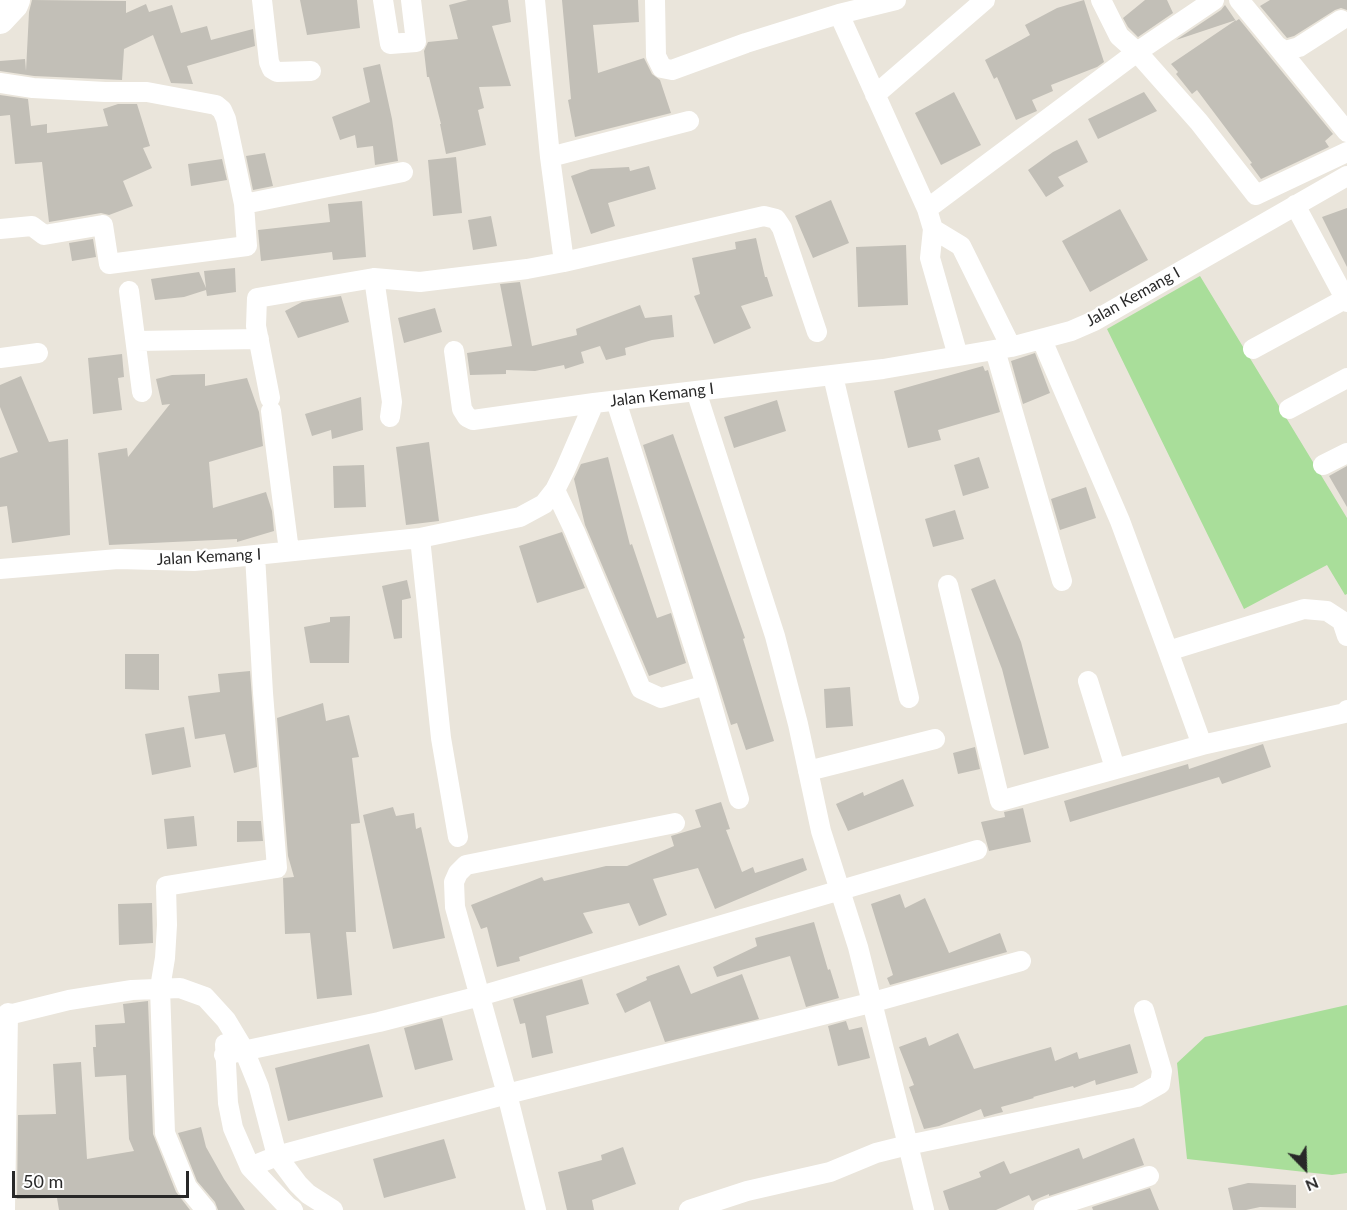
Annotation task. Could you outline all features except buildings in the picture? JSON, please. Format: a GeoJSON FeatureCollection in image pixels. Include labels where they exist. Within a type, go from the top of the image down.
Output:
{"type":"FeatureCollection","features":[{"type":"Feature","properties":{"kind":"street"},"geometry":{"type":"LineString","coordinates":[[0,20],[16,0]]}},
{"type":"Feature","properties":{"kind":"street"},"geometry":{"type":"LineString","coordinates":[[262,0],[268,62],[272,69],[277,72],[311,71]]}},
{"type":"Feature","properties":{"kind":"street"},"geometry":{"type":"LineString","coordinates":[[383,0],[390,44],[416,42],[411,0]]}},
{"type":"Feature","properties":{"kind":"street"},"geometry":{"type":"LineString","coordinates":[[535,0],[550,157],[564,262]]}},
{"type":"Feature","properties":{"kind":"street"},"geometry":{"type":"LineString","coordinates":[[655,0],[656,56],[662,68],[672,70],[746,43],[873,2],[896,0]]}},
{"type":"Feature","properties":{"kind":"street"},"geometry":{"type":"LineString","coordinates":[[875,95],[985,0]]}},
{"type":"Feature","properties":{"kind":"street"},"geometry":{"type":"LineString","coordinates":[[1101,0],[1119,36],[1137,52],[1200,122],[1256,195],[1347,152]]}},
{"type":"Feature","properties":{"kind":"street"},"geometry":{"type":"LineString","coordinates":[[927,209],[1137,52],[1214,0]]}},
{"type":"Feature","properties":{"kind":"street"},"geometry":{"type":"LineString","coordinates":[[1239,0],[1347,132]]}},
{"type":"Feature","properties":{"kind":"street"},"geometry":{"type":"LineString","coordinates":[[838,14],[927,209],[933,229],[930,258],[958,356]]}},
{"type":"Feature","properties":{"kind":"street"},"geometry":{"type":"LineString","coordinates":[[1277,46],[1285,51],[1299,46],[1345,21]]}},
{"type":"Feature","properties":{"kind":"street"},"geometry":{"type":"LineString","coordinates":[[0,83],[33,88],[147,92],[216,105],[222,110],[226,119],[244,204],[247,246],[109,264],[103,225],[44,235],[32,226],[0,229]]}},
{"type":"Feature","properties":{"kind":"street"},"geometry":{"type":"LineString","coordinates":[[550,157],[689,121]]}},
{"type":"Feature","properties":{"kind":"street"},"geometry":{"type":"LineString","coordinates":[[244,204],[403,172]]}},
{"type":"Feature","properties":{"kind":"street","name":"Jalan Kemang I"},"geometry":{"type":"LineString","coordinates":[[0,569],[118,559],[194,561],[255,555],[420,538],[520,517],[544,504],[555,490],[594,403],[833,376],[1003,348],[1071,331],[1094,321],[1347,176]]}},
{"type":"Feature","properties":{"kind":"street"},"geometry":{"type":"LineString","coordinates":[[1253,349],[1346,301],[1295,205]]}},
{"type":"Feature","properties":{"kind":"street"},"geometry":{"type":"LineString","coordinates":[[289,551],[271,405],[256,326],[257,298],[374,278],[420,282],[446,280],[564,262],[764,216],[776,219],[782,228],[817,332]]}},
{"type":"Feature","properties":{"kind":"street"},"geometry":{"type":"LineString","coordinates":[[933,229],[961,246],[1003,348],[1062,581]]}},
{"type":"Feature","properties":{"kind":"street"},"geometry":{"type":"LineString","coordinates":[[374,278],[392,402],[390,417]]}},
{"type":"Feature","properties":{"kind":"street"},"geometry":{"type":"LineString","coordinates":[[129,291],[142,392]]}},
{"type":"Feature","properties":{"kind":"street"},"geometry":{"type":"LineString","coordinates":[[136,341],[259,339]]}},
{"type":"Feature","properties":{"kind":"street"},"geometry":{"type":"LineString","coordinates":[[1041,340],[1120,521],[1202,745]]}},
{"type":"Feature","properties":{"kind":"street"},"geometry":{"type":"LineString","coordinates":[[454,351],[462,409],[467,417],[473,420],[594,403]]}},
{"type":"Feature","properties":{"kind":"street"},"geometry":{"type":"LineString","coordinates":[[0,358],[38,353]]}},
{"type":"Feature","properties":{"kind":"street"},"geometry":{"type":"LineString","coordinates":[[833,376],[909,698]]}},
{"type":"Feature","properties":{"kind":"street"},"geometry":{"type":"LineString","coordinates":[[1289,409],[1347,378]]}},
{"type":"Feature","properties":{"kind":"street"},"geometry":{"type":"LineString","coordinates":[[696,391],[775,636],[798,724],[821,831],[858,947],[870,1003],[895,1088],[924,1210]]}},
{"type":"Feature","properties":{"kind":"street"},"geometry":{"type":"LineString","coordinates":[[616,401],[706,685],[739,799]]}},
{"type":"Feature","properties":{"kind":"street"},"geometry":{"type":"LineString","coordinates":[[1323,465],[1347,453]]}},
{"type":"Feature","properties":{"kind":"street"},"geometry":{"type":"LineString","coordinates":[[555,490],[641,688],[660,698],[706,685]]}},
{"type":"Feature","properties":{"kind":"street"},"geometry":{"type":"LineString","coordinates":[[420,538],[441,738],[458,837]]}},
{"type":"Feature","properties":{"kind":"street"},"geometry":{"type":"LineString","coordinates":[[206,1210],[188,1187],[165,1133],[160,988],[167,925],[166,886],[278,868],[263,693],[255,555]]}},
{"type":"Feature","properties":{"kind":"street"},"geometry":{"type":"LineString","coordinates":[[948,585],[1000,801],[1202,745],[1345,713],[1347,710]]}},
{"type":"Feature","properties":{"kind":"street"},"geometry":{"type":"LineString","coordinates":[[1168,651],[1304,609],[1327,611],[1342,621],[1347,636]]}},
{"type":"Feature","properties":{"kind":"street"},"geometry":{"type":"LineString","coordinates":[[1088,681],[1116,768]]}},
{"type":"Feature","properties":{"kind":"street"},"geometry":{"type":"LineString","coordinates":[[808,771],[935,739]]}},
{"type":"Feature","properties":{"kind":"street"},"geometry":{"type":"LineString","coordinates":[[536,1210],[456,907],[454,882],[458,873],[466,866],[675,823]]}},
{"type":"Feature","properties":{"kind":"street"},"geometry":{"type":"LineString","coordinates":[[224,1055],[379,1022],[480,996],[976,850]]}},
{"type":"Feature","properties":{"kind":"street"},"geometry":{"type":"LineString","coordinates":[[250,1167],[277,1156],[507,1094],[870,1003],[1021,961]]}},
{"type":"Feature","properties":{"kind":"street"},"geometry":{"type":"LineString","coordinates":[[5,1210],[4,1015],[103,993],[160,988],[180,988],[206,997],[226,1020],[244,1050],[259,1087],[277,1156],[308,1194],[333,1210]]}},
{"type":"Feature","properties":{"kind":"street"},"geometry":{"type":"LineString","coordinates":[[689,1210],[747,1191],[830,1172],[876,1153],[1137,1097],[1160,1084],[1162,1071],[1144,1010]]}},
{"type":"Feature","properties":{"kind":"street"},"geometry":{"type":"LineString","coordinates":[[226,1020],[224,1055],[233,1128],[250,1167],[292,1210]]}},
{"type":"Feature","properties":{"kind":"street"},"geometry":{"type":"LineString","coordinates":[[1044,1210],[1149,1176]]}},
{"type":"Feature","properties":{"kind":"green space"},"geometry":{"type":"Polygon","coordinates":[[[1200,276],[1347,518],[1347,594],[1345,595],[1327,565],[1244,609],[1107,329],[1200,276]]]}},
{"type":"Feature","properties":{"kind":"green space"},"geometry":{"type":"Polygon","coordinates":[[[1347,1005],[1347,1173],[1332,1175],[1187,1159],[1177,1063],[1205,1037],[1347,1005]]]}}]}
